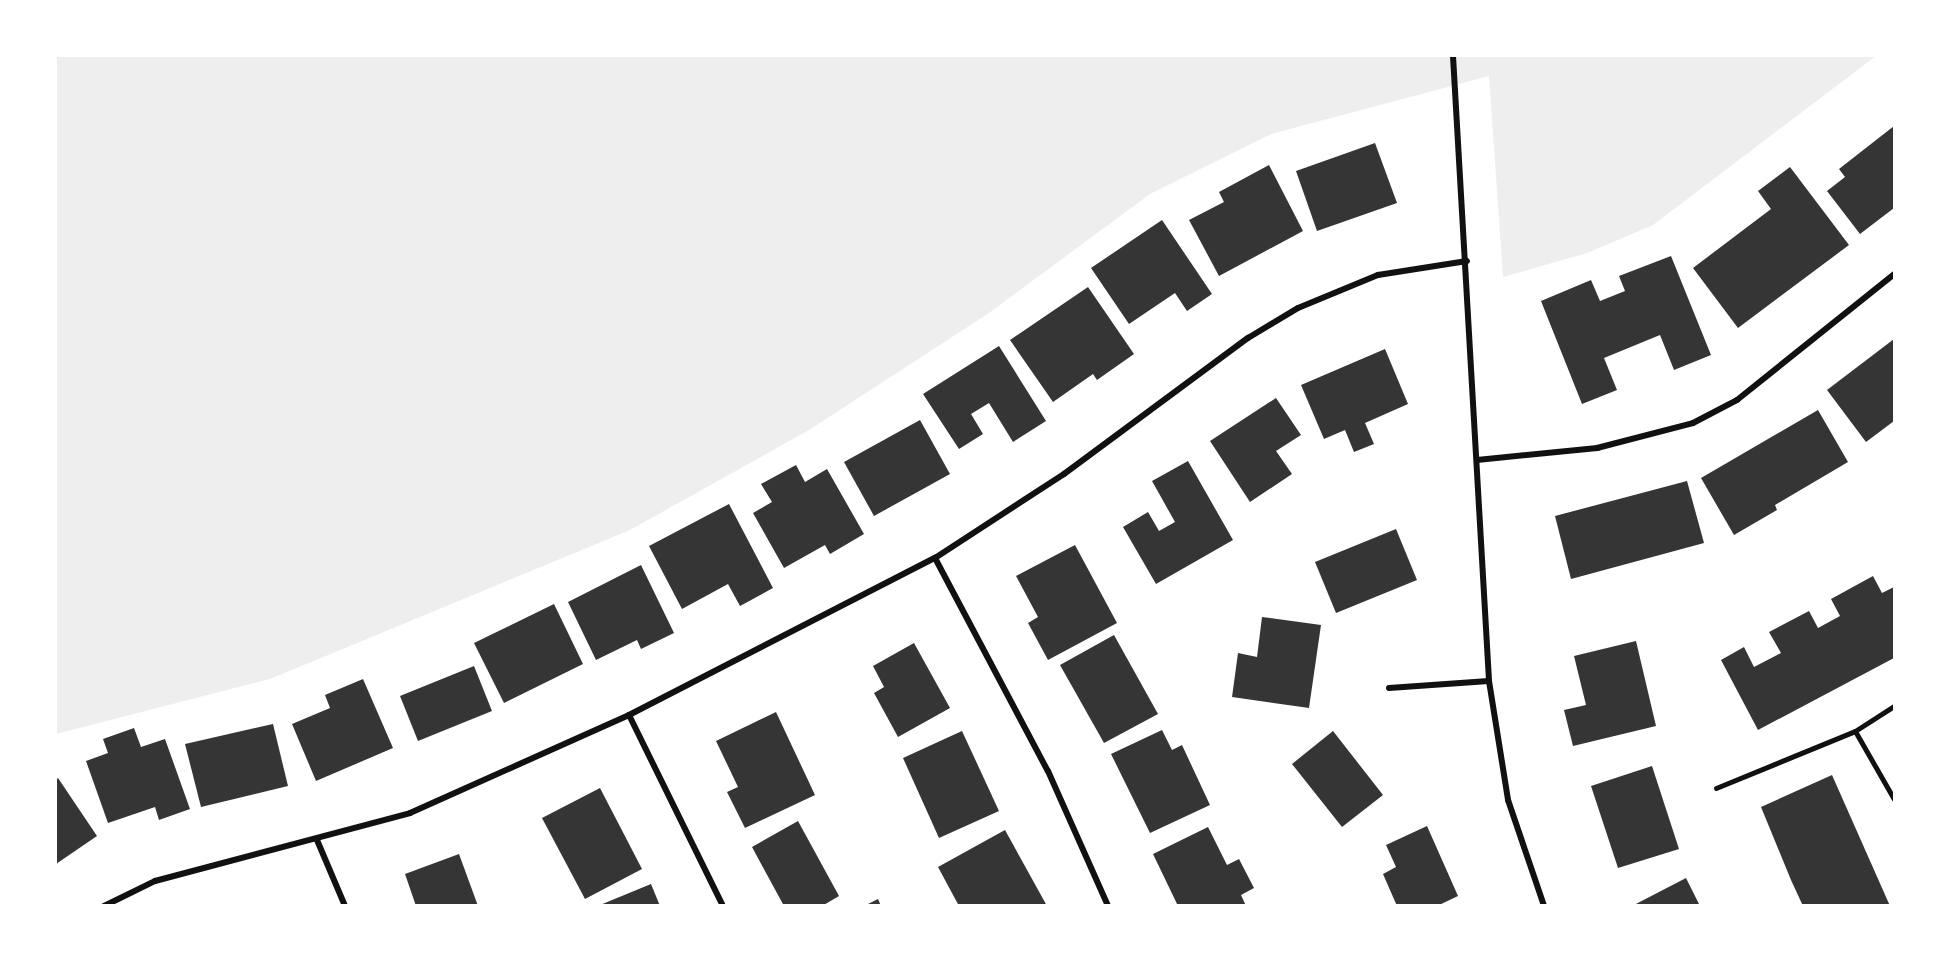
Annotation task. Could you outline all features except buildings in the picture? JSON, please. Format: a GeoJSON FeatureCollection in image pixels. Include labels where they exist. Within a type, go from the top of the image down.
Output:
{"type":"FeatureCollection","features":[{"type":"Feature","properties":{"kind":"street"},"geometry":{"type":"LineString","coordinates":[[1453,56],[1467,261],[1489,681],[1508,800],[1544,906]]}},
{"type":"Feature","properties":{"kind":"street"},"geometry":{"type":"LineString","coordinates":[[104,906],[155,881],[317,840],[410,813],[629,715],[935,558],[1064,474],[1248,338],[1298,308],[1378,276],[1467,261]]}},
{"type":"Feature","properties":{"kind":"street"},"geometry":{"type":"LineString","coordinates":[[1477,460],[1597,448],[1693,423],[1737,400],[1894,274]]}},
{"type":"Feature","properties":{"kind":"street"},"geometry":{"type":"LineString","coordinates":[[935,558],[1048,771],[1108,906]]}},
{"type":"Feature","properties":{"kind":"street"},"geometry":{"type":"LineString","coordinates":[[1389,688],[1489,681]]}},
{"type":"Feature","properties":{"kind":"street"},"geometry":{"type":"LineString","coordinates":[[1716,788],[1855,731],[1894,706]]}},
{"type":"Feature","properties":{"kind":"street"},"geometry":{"type":"LineString","coordinates":[[629,715],[723,906]]}},
{"type":"Feature","properties":{"kind":"street"},"geometry":{"type":"LineString","coordinates":[[1855,731],[1894,800]]}},
{"type":"Feature","properties":{"kind":"street"},"geometry":{"type":"LineString","coordinates":[[317,840],[345,906]]}},
{"type":"Feature","properties":{"kind":"shaded area"},"geometry":{"type":"Polygon","coordinates":[[[56,56],[1876,56],[1653,225],[1587,253],[1503,277],[1489,76],[1271,134],[1150,194],[989,313],[809,430],[630,530],[270,679],[56,734],[56,56]]]}}]}
